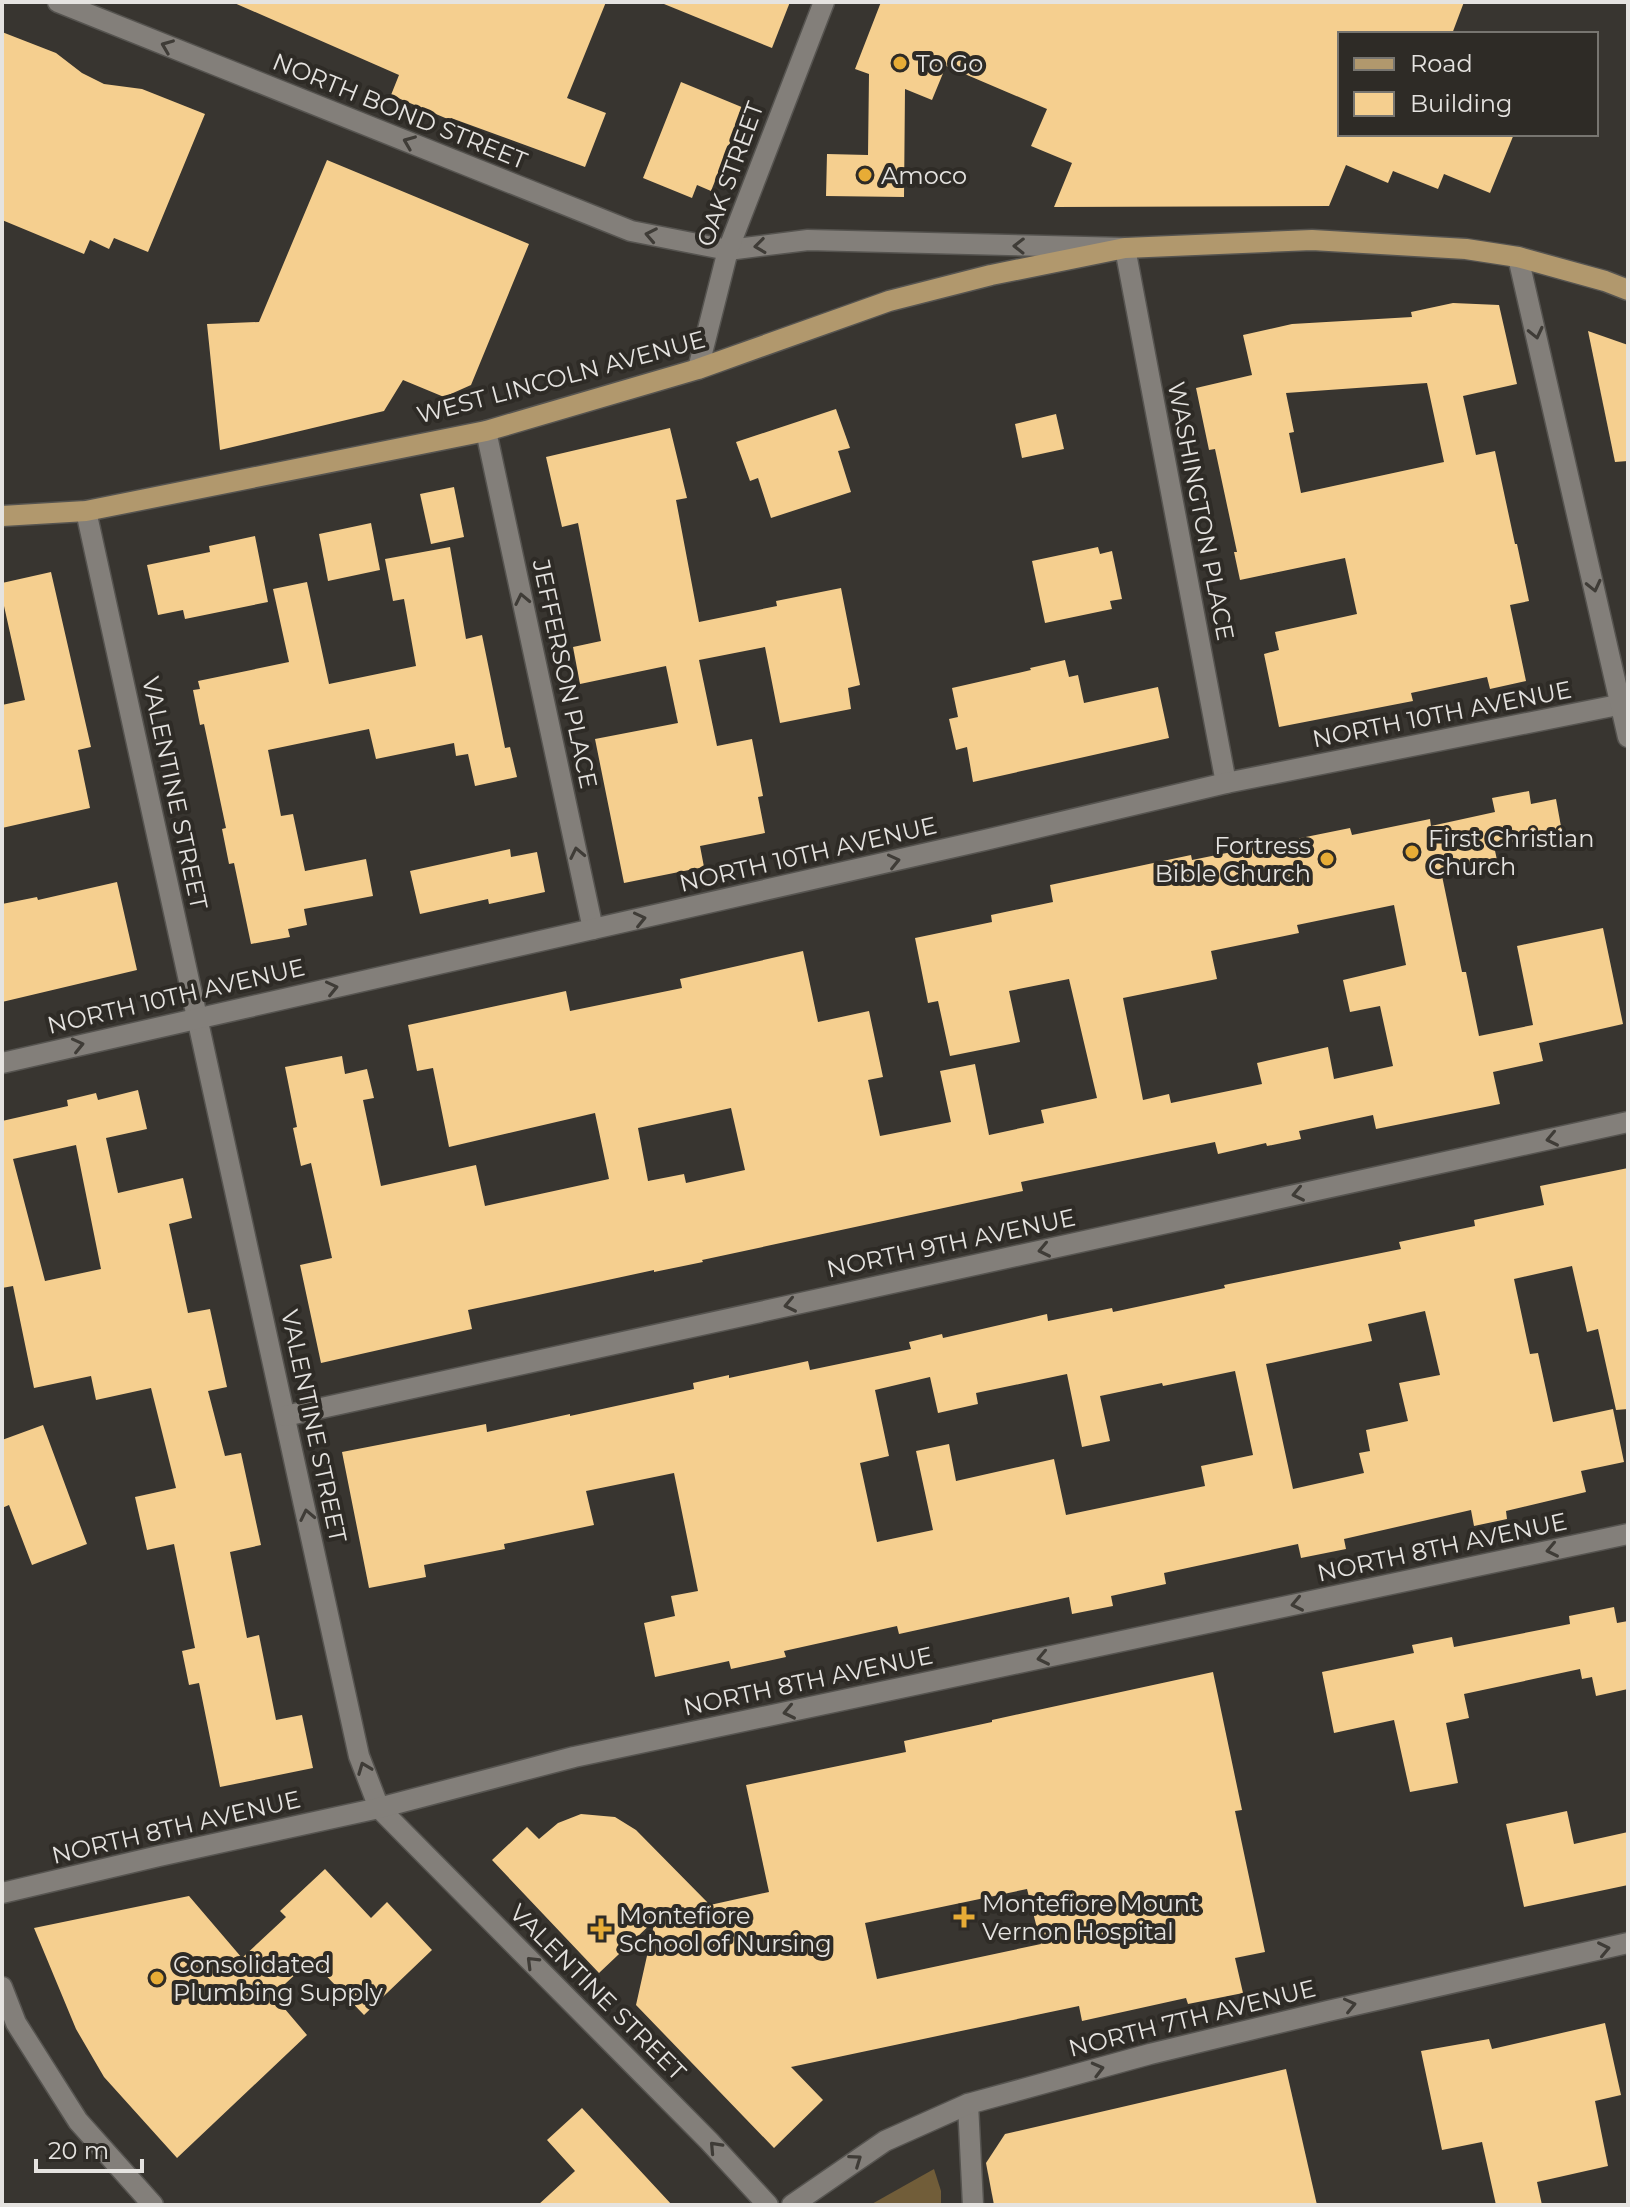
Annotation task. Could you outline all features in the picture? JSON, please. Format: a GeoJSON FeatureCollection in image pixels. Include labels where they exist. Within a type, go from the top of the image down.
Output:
{"type":"FeatureCollection","features":[{"type":"Feature","properties":{"kind":"main road","name":"WEST LINCOLN AVENUE"},"geometry":{"type":"LineString","coordinates":[[2,516],[86,511],[486,431],[698,369],[889,301],[991,275],[1125,248],[1312,240],[1466,249],[1518,257],[1628,290]]}},
{"type":"Feature","properties":{"kind":"street","name":"NORTH BOND STREET"},"geometry":{"type":"LineString","coordinates":[[58,2],[631,231],[728,250]]}},
{"type":"Feature","properties":{"kind":"street","name":"OAK STREET"},"geometry":{"type":"LineString","coordinates":[[698,369],[728,250],[824,2]]}},
{"type":"Feature","properties":{"kind":"street","name":"WEST LINCOLN AVENUE"},"geometry":{"type":"LineString","coordinates":[[728,250],[808,240],[1125,248]]}},
{"type":"Feature","properties":{"kind":"street","name":"WASHINGTON PLACE"},"geometry":{"type":"LineString","coordinates":[[1125,248],[1226,783]]}},
{"type":"Feature","properties":{"kind":"street"},"geometry":{"type":"LineString","coordinates":[[1518,257],[1625,704],[1628,737]]}},
{"type":"Feature","properties":{"kind":"street","name":"JEFFERSON PLACE"},"geometry":{"type":"LineString","coordinates":[[486,431],[593,929]]}},
{"type":"Feature","properties":{"kind":"street","name":"VALENTINE STREET"},"geometry":{"type":"LineString","coordinates":[[86,511],[359,1756],[379,1808],[709,2141],[768,2205]]}},
{"type":"Feature","properties":{"kind":"street","name":"NORTH 10TH AVENUE"},"geometry":{"type":"LineString","coordinates":[[2,1063],[1226,783],[1625,704]]}},
{"type":"Feature","properties":{"kind":"street","name":"NORTH 9TH AVENUE"},"geometry":{"type":"LineString","coordinates":[[285,1416],[1628,1122]]}},
{"type":"Feature","properties":{"kind":"street","name":"NORTH 8TH AVENUE"},"geometry":{"type":"LineString","coordinates":[[2,1893],[379,1808],[574,1757],[1628,1534]]}},
{"type":"Feature","properties":{"kind":"street","name":"NORTH 7TH AVENUE"},"geometry":{"type":"LineString","coordinates":[[792,2205],[885,2141],[968,2104],[1150,2054],[1628,1943]]}},
{"type":"Feature","properties":{"kind":"street"},"geometry":{"type":"LineString","coordinates":[[2,1987],[16,2023],[78,2121],[153,2205]]}},
{"type":"Feature","properties":{"kind":"street"},"geometry":{"type":"LineString","coordinates":[[968,2104],[973,2205]]}},
{"type":"Feature","properties":{"kind":"shaded area"},"geometry":{"type":"Polygon","coordinates":[[[934,2169],[941,2191],[941,2205],[870,2205],[934,2169]]]}},
{"type":"Feature","properties":{"kind":"building"},"geometry":{"type":"Polygon","coordinates":[[[232,2],[606,2],[567,98],[606,113],[585,167],[450,120],[391,95],[399,75],[232,2]]]}},
{"type":"Feature","properties":{"kind":"building"},"geometry":{"type":"Polygon","coordinates":[[[665,2],[790,2],[772,48],[665,2]]]}},
{"type":"Feature","properties":{"kind":"building"},"geometry":{"type":"Polygon","coordinates":[[[881,2],[1464,2],[1453,32],[1338,32],[1338,136],[1513,136],[1490,193],[1444,174],[1438,189],[1393,171],[1388,183],[1346,165],[1329,206],[1054,207],[1072,163],[1031,146],[1047,109],[946,66],[932,100],[905,89],[904,197],[826,196],[827,154],[868,155],[869,74],[855,69],[881,2]]]}},
{"type":"Feature","properties":{"kind":"building"},"geometry":{"type":"Polygon","coordinates":[[[2,32],[56,53],[82,73],[104,84],[142,89],[205,114],[148,252],[114,238],[109,249],[90,240],[84,254],[2,220],[2,32]]]}},
{"type":"Feature","properties":{"kind":"building"},"geometry":{"type":"Polygon","coordinates":[[[681,82],[744,108],[711,191],[697,185],[692,198],[643,178],[681,82]]]}},
{"type":"Feature","properties":{"kind":"building"},"geometry":{"type":"Polygon","coordinates":[[[327,160],[529,244],[471,385],[444,397],[403,380],[384,411],[220,450],[207,324],[259,322],[327,160]]]}},
{"type":"Feature","properties":{"kind":"building"},"geometry":{"type":"Polygon","coordinates":[[[1453,303],[1499,305],[1517,384],[1463,396],[1476,455],[1495,451],[1517,544],[1529,601],[1510,605],[1526,681],[1490,689],[1487,677],[1411,693],[1413,701],[1279,727],[1264,654],[1279,650],[1275,632],[1357,614],[1345,558],[1240,580],[1215,449],[1209,450],[1196,388],[1252,375],[1243,335],[1292,324],[1412,317],[1411,312],[1453,303]],[[1427,383],[1286,393],[1294,432],[1289,433],[1301,493],[1444,462],[1427,383]]]}},
{"type":"Feature","properties":{"kind":"building"},"geometry":{"type":"Polygon","coordinates":[[[1588,331],[1628,345],[1628,461],[1615,462],[1588,331]]]}},
{"type":"Feature","properties":{"kind":"building"},"geometry":{"type":"Polygon","coordinates":[[[836,409],[850,448],[838,451],[851,492],[771,518],[758,478],[750,481],[736,442],[836,409]]]}},
{"type":"Feature","properties":{"kind":"building"},"geometry":{"type":"Polygon","coordinates":[[[1056,414],[1064,449],[1022,458],[1015,424],[1056,414]]]}},
{"type":"Feature","properties":{"kind":"building"},"geometry":{"type":"Polygon","coordinates":[[[670,428],[687,498],[676,500],[699,622],[777,606],[776,601],[841,588],[860,685],[848,688],[851,709],[780,723],[765,647],[699,660],[717,746],[752,739],[763,796],[758,797],[765,833],[700,846],[704,867],[624,883],[595,739],[678,723],[666,666],[580,684],[573,647],[601,641],[578,523],[562,527],[546,457],[670,428]]]}},
{"type":"Feature","properties":{"kind":"building"},"geometry":{"type":"Polygon","coordinates":[[[454,487],[464,537],[431,544],[420,494],[454,487]]]}},
{"type":"Feature","properties":{"kind":"building"},"geometry":{"type":"Polygon","coordinates":[[[371,523],[380,570],[328,581],[319,534],[371,523]]]}},
{"type":"Feature","properties":{"kind":"building"},"geometry":{"type":"Polygon","coordinates":[[[255,536],[268,602],[185,619],[183,610],[158,615],[147,565],[210,552],[209,546],[255,536]]]}},
{"type":"Feature","properties":{"kind":"building"},"geometry":{"type":"Polygon","coordinates":[[[450,547],[466,639],[482,635],[505,748],[510,747],[517,777],[475,786],[468,754],[456,756],[454,743],[376,759],[369,729],[268,750],[281,816],[293,814],[305,871],[366,859],[373,896],[304,909],[307,925],[288,929],[290,937],[251,944],[234,863],[229,864],[222,829],[226,828],[204,724],[200,725],[193,690],[200,689],[198,681],[289,662],[273,589],[307,582],[329,684],[416,666],[404,599],[393,601],[385,559],[450,547]]]}},
{"type":"Feature","properties":{"kind":"building"},"geometry":{"type":"Polygon","coordinates":[[[1098,547],[1100,554],[1112,551],[1122,599],[1110,601],[1112,609],[1045,623],[1032,561],[1098,547]]]}},
{"type":"Feature","properties":{"kind":"building"},"geometry":{"type":"Polygon","coordinates":[[[51,572],[91,747],[78,750],[90,808],[2,828],[2,705],[25,700],[2,597],[2,583],[51,572]]]}},
{"type":"Feature","properties":{"kind":"building"},"geometry":{"type":"Polygon","coordinates":[[[1065,660],[1069,677],[1078,675],[1084,703],[1158,687],[1169,738],[973,782],[967,747],[956,750],[949,719],[958,717],[952,688],[1065,660]]]}},
{"type":"Feature","properties":{"kind":"building"},"geometry":{"type":"Polygon","coordinates":[[[1529,791],[1531,804],[1556,799],[1562,832],[1494,846],[1497,860],[1441,871],[1479,1036],[1533,1025],[1517,946],[1603,928],[1623,1024],[1539,1043],[1543,1061],[1493,1072],[1500,1104],[1376,1129],[1373,1115],[1299,1131],[1301,1139],[1267,1146],[1266,1143],[1218,1154],[1215,1142],[1021,1182],[1023,1191],[468,1310],[472,1329],[321,1363],[300,1265],[332,1258],[311,1163],[301,1166],[285,1067],[342,1056],[345,1074],[367,1069],[374,1098],[363,1100],[381,1186],[476,1165],[485,1206],[609,1179],[595,1113],[449,1147],[433,1068],[417,1071],[408,1025],[566,991],[570,1011],[682,988],[680,979],[803,951],[818,1022],[869,1011],[883,1077],[868,1080],[880,1136],[951,1122],[940,1071],[975,1064],[989,1135],[1044,1123],[1041,1110],[1097,1098],[1069,979],[1009,991],[1020,1042],[950,1056],[938,1001],[928,1003],[915,938],[992,922],[991,915],[1053,902],[1050,885],[1191,855],[1192,860],[1350,828],[1352,835],[1430,819],[1431,826],[1495,812],[1492,798],[1529,791]],[[1394,905],[1297,925],[1299,933],[1211,951],[1217,979],[1123,998],[1143,1100],[1169,1094],[1171,1103],[1262,1084],[1257,1063],[1328,1047],[1334,1079],[1393,1066],[1380,1006],[1350,1012],[1343,980],[1406,965],[1394,905]],[[731,1108],[638,1128],[648,1181],[684,1174],[686,1183],[745,1170],[731,1108]]]}},
{"type":"Feature","properties":{"kind":"building"},"geometry":{"type":"Polygon","coordinates":[[[510,849],[511,857],[537,852],[545,892],[489,904],[488,899],[420,914],[410,871],[510,849]]]}},
{"type":"Feature","properties":{"kind":"building"},"geometry":{"type":"Polygon","coordinates":[[[117,882],[137,970],[2,1002],[2,904],[37,897],[38,900],[117,882]]]}},
{"type":"Feature","properties":{"kind":"building"},"geometry":{"type":"Polygon","coordinates":[[[138,1090],[147,1129],[106,1138],[118,1193],[183,1178],[192,1218],[169,1224],[188,1313],[210,1309],[227,1387],[208,1391],[225,1456],[241,1453],[261,1545],[230,1552],[247,1638],[259,1635],[276,1720],[302,1715],[313,1768],[220,1787],[199,1683],[189,1685],[182,1651],[195,1648],[174,1544],[147,1550],[135,1497],[176,1488],[151,1388],[96,1400],[91,1376],[34,1388],[13,1286],[2,1288],[2,1121],[68,1106],[67,1100],[96,1093],[98,1100],[138,1090]],[[76,1145],[13,1159],[45,1281],[101,1269],[76,1145]]]}},
{"type":"Feature","properties":{"kind":"building"},"geometry":{"type":"Polygon","coordinates":[[[1628,1168],[1628,1409],[1616,1410],[1598,1329],[1587,1332],[1572,1266],[1514,1279],[1530,1354],[1538,1353],[1553,1422],[1613,1409],[1624,1462],[1581,1471],[1586,1492],[1506,1511],[1507,1519],[1474,1526],[1471,1510],[1344,1539],[1346,1549],[1301,1558],[1298,1544],[1164,1573],[1166,1584],[1111,1596],[1113,1606],[1072,1614],[1069,1597],[899,1634],[897,1626],[784,1651],[786,1657],[731,1669],[729,1661],[655,1677],[644,1623],[675,1616],[671,1596],[698,1591],[674,1473],[586,1491],[594,1525],[504,1544],[505,1549],[424,1565],[426,1577],[369,1588],[342,1452],[486,1424],[487,1432],[694,1389],[693,1383],[729,1375],[729,1378],[808,1361],[810,1370],[911,1349],[909,1342],[942,1334],[943,1338],[1047,1314],[1048,1321],[1112,1308],[1113,1312],[1225,1288],[1224,1285],[1401,1249],[1399,1242],[1475,1226],[1474,1220],[1544,1205],[1540,1186],[1628,1168]],[[1425,1311],[1368,1324],[1372,1341],[1266,1364],[1293,1489],[1364,1473],[1359,1453],[1370,1451],[1366,1430],[1408,1421],[1399,1383],[1440,1375],[1425,1311]],[[1235,1371],[1100,1396],[1110,1441],[1082,1447],[1067,1374],[976,1393],[978,1404],[938,1413],[930,1377],[875,1390],[889,1456],[860,1463],[877,1542],[933,1530],[916,1451],[949,1444],[956,1481],[1054,1459],[1066,1515],[1205,1486],[1201,1466],[1253,1455],[1235,1371]]]}},
{"type":"Feature","properties":{"kind":"building"},"geometry":{"type":"Polygon","coordinates":[[[43,1425],[87,1544],[32,1565],[9,1505],[2,1508],[2,1440],[43,1425]]]}},
{"type":"Feature","properties":{"kind":"building"},"geometry":{"type":"Polygon","coordinates":[[[1614,1607],[1617,1623],[1628,1621],[1628,1689],[1596,1696],[1592,1677],[1582,1679],[1580,1669],[1464,1694],[1469,1718],[1446,1723],[1458,1783],[1410,1792],[1394,1720],[1334,1733],[1322,1672],[1414,1653],[1412,1645],[1452,1637],[1454,1647],[1570,1624],[1569,1616],[1614,1607]]]}},
{"type":"Feature","properties":{"kind":"building"},"geometry":{"type":"Polygon","coordinates":[[[1213,1672],[1242,1810],[1235,1811],[1265,1952],[1235,1958],[1243,1993],[1188,2004],[1186,1998],[1082,2021],[1079,2006],[791,2067],[823,2100],[774,2148],[636,2005],[655,1920],[599,1973],[492,1860],[527,1827],[539,1839],[558,1823],[581,1814],[615,1817],[636,1830],[710,1905],[769,1892],[746,1785],[906,1752],[904,1741],[1213,1672]],[[1027,1889],[865,1923],[877,1979],[1041,1944],[1027,1889]]]}},
{"type":"Feature","properties":{"kind":"building"},"geometry":{"type":"Polygon","coordinates":[[[1567,1811],[1574,1844],[1628,1832],[1628,1885],[1524,1907],[1506,1824],[1567,1811]]]}},
{"type":"Feature","properties":{"kind":"building","name":"Consolidated Plumbing Supply"},"geometry":{"type":"Polygon","coordinates":[[[325,1869],[371,1918],[387,1902],[432,1950],[364,2015],[311,1960],[273,1995],[307,2035],[177,2158],[104,2077],[76,2029],[34,1928],[189,1896],[242,1958],[286,1917],[280,1911],[325,1869]]]}},
{"type":"Feature","properties":{"kind":"building"},"geometry":{"type":"Polygon","coordinates":[[[1605,2023],[1621,2095],[1595,2101],[1608,2166],[1537,2182],[1542,2205],[1496,2205],[1482,2142],[1442,2150],[1421,2051],[1489,2039],[1492,2049],[1605,2023]]]}},
{"type":"Feature","properties":{"kind":"building"},"geometry":{"type":"Polygon","coordinates":[[[1286,2069],[1317,2205],[994,2205],[986,2163],[1005,2134],[1286,2069]]]}},
{"type":"Feature","properties":{"kind":"building"},"geometry":{"type":"Polygon","coordinates":[[[582,2108],[672,2205],[538,2205],[575,2171],[547,2140],[582,2108]]]}},
{"type":"Feature","properties":{"kind":"place","name":"To Go"},"geometry":{"type":"Point","coordinates":[900,63]}},
{"type":"Feature","properties":{"kind":"place","name":"Amoco"},"geometry":{"type":"Point","coordinates":[865,175]}},
{"type":"Feature","properties":{"kind":"place","name":"First Christian Church"},"geometry":{"type":"Point","coordinates":[1412,852]}},
{"type":"Feature","properties":{"kind":"place","name":"Fortress Bible Church"},"geometry":{"type":"Point","coordinates":[1327,859]}},
{"type":"Feature","properties":{"kind":"place","name":"Montefiore Mount Vernon Hospital"},"geometry":{"type":"Point","coordinates":[964,1917]}},
{"type":"Feature","properties":{"kind":"place","name":"Montefiore School of Nursing"},"geometry":{"type":"Point","coordinates":[601,1929]}},
{"type":"Feature","properties":{"kind":"place","name":"Consolidated Plumbing Supply"},"geometry":{"type":"Point","coordinates":[157,1978]}}]}
